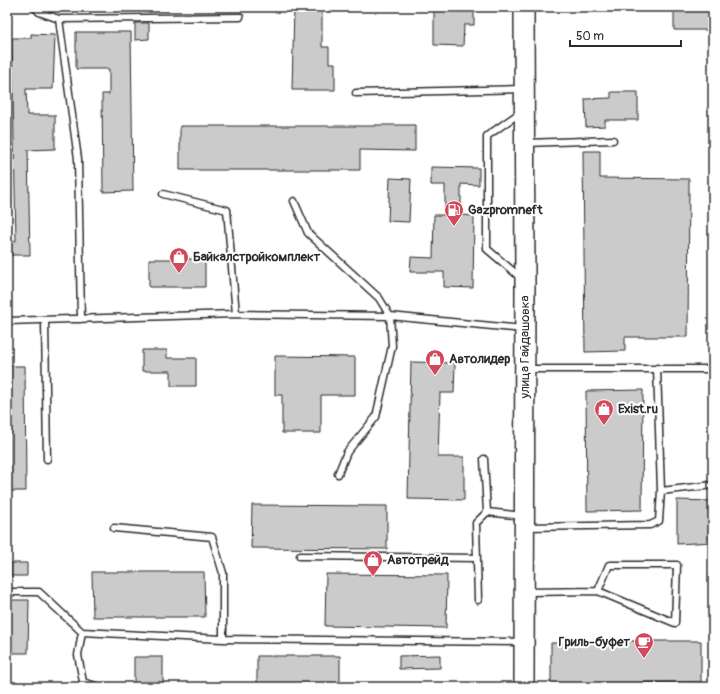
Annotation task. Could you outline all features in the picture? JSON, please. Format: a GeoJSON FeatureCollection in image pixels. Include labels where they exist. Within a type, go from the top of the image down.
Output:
{"type":"FeatureCollection","features":[{"type":"Feature","properties":{"kind":"main road","name":"улица Гайдашовка"},"geometry":{"type":"LineString","coordinates":[[524,7],[526,282],[524,369],[524,687]]}},
{"type":"Feature","properties":{"kind":"lane"},"geometry":{"type":"LineString","coordinates":[[7,12],[8,7]]}},
{"type":"Feature","properties":{"kind":"lane"},"geometry":{"type":"LineString","coordinates":[[35,7],[39,12],[59,19],[240,18]]}},
{"type":"Feature","properties":{"kind":"lane"},"geometry":{"type":"LineString","coordinates":[[59,19],[78,159],[80,319]]}},
{"type":"Feature","properties":{"kind":"lane"},"geometry":{"type":"LineString","coordinates":[[356,93],[524,89]]}},
{"type":"Feature","properties":{"kind":"lane"},"geometry":{"type":"LineString","coordinates":[[524,110],[487,136],[486,249],[526,282]]}},
{"type":"Feature","properties":{"kind":"lane"},"geometry":{"type":"LineString","coordinates":[[525,143],[612,140]]}},
{"type":"Feature","properties":{"kind":"lane"},"geometry":{"type":"LineString","coordinates":[[163,194],[227,210],[236,314]]}},
{"type":"Feature","properties":{"kind":"lane"},"geometry":{"type":"LineString","coordinates":[[294,201],[308,233],[379,298],[390,316],[392,346],[376,417],[347,452],[338,474]]}},
{"type":"Feature","properties":{"kind":"lane"},"geometry":{"type":"LineString","coordinates":[[7,321],[236,314],[390,316],[525,329]]}},
{"type":"Feature","properties":{"kind":"lane"},"geometry":{"type":"LineString","coordinates":[[45,320],[47,459]]}},
{"type":"Feature","properties":{"kind":"lane"},"geometry":{"type":"LineString","coordinates":[[487,512],[524,522],[650,525],[659,521],[661,491],[657,368]]}},
{"type":"Feature","properties":{"kind":"lane"},"geometry":{"type":"LineString","coordinates":[[524,369],[713,369]]}},
{"type":"Feature","properties":{"kind":"lane"},"geometry":{"type":"LineString","coordinates":[[478,600],[476,523],[487,512],[484,459]]}},
{"type":"Feature","properties":{"kind":"lane"},"geometry":{"type":"LineString","coordinates":[[661,491],[713,485]]}},
{"type":"Feature","properties":{"kind":"lane"},"geometry":{"type":"LineString","coordinates":[[114,528],[212,537],[223,573],[223,638]]}},
{"type":"Feature","properties":{"kind":"lane"},"geometry":{"type":"LineString","coordinates":[[300,556],[477,558]]}},
{"type":"Feature","properties":{"kind":"lane"},"geometry":{"type":"LineString","coordinates":[[525,592],[598,590],[675,623],[677,565],[609,565],[598,590]]}},
{"type":"Feature","properties":{"kind":"lane"},"geometry":{"type":"LineString","coordinates":[[7,592],[39,592],[82,632],[223,638],[525,642]]}},
{"type":"Feature","properties":{"kind":"lane"},"geometry":{"type":"LineString","coordinates":[[82,632],[78,655],[83,682],[98,687]]}},
{"type":"Feature","properties":{"kind":"building"},"geometry":{"type":"Polygon","coordinates":[[[294,7],[322,7],[322,47],[329,47],[329,63],[335,63],[335,90],[292,90],[294,7]]]}},
{"type":"Feature","properties":{"kind":"building"},"geometry":{"type":"Polygon","coordinates":[[[434,7],[474,7],[474,25],[464,25],[463,46],[434,45],[434,7]]]}},
{"type":"Feature","properties":{"kind":"building"},"geometry":{"type":"Polygon","coordinates":[[[674,7],[713,7],[713,30],[674,30],[674,7]]]}},
{"type":"Feature","properties":{"kind":"building"},"geometry":{"type":"Polygon","coordinates":[[[135,23],[149,23],[149,39],[135,40],[135,23]]]}},
{"type":"Feature","properties":{"kind":"building"},"geometry":{"type":"Polygon","coordinates":[[[76,32],[131,32],[133,191],[103,192],[102,94],[109,94],[109,69],[76,69],[76,32]]]}},
{"type":"Feature","properties":{"kind":"building"},"geometry":{"type":"Polygon","coordinates":[[[31,34],[55,35],[53,89],[26,89],[27,115],[55,115],[55,149],[28,150],[30,255],[7,255],[7,241],[16,241],[12,38],[31,38],[31,34]]]}},
{"type":"Feature","properties":{"kind":"building"},"geometry":{"type":"Polygon","coordinates":[[[611,92],[638,92],[638,120],[605,120],[605,126],[586,127],[585,99],[611,98],[611,92]]]}},
{"type":"Feature","properties":{"kind":"building"},"geometry":{"type":"Polygon","coordinates":[[[415,125],[415,151],[360,150],[360,170],[180,170],[180,126],[415,125]]]}},
{"type":"Feature","properties":{"kind":"building"},"geometry":{"type":"Polygon","coordinates":[[[583,151],[600,151],[600,178],[689,179],[688,337],[625,337],[625,351],[585,352],[583,151]]]}},
{"type":"Feature","properties":{"kind":"building"},"geometry":{"type":"Polygon","coordinates":[[[431,167],[479,168],[479,185],[461,184],[461,215],[474,216],[473,288],[444,287],[444,272],[410,272],[411,257],[433,258],[434,215],[445,215],[445,185],[431,185],[431,167]]]}},
{"type":"Feature","properties":{"kind":"building"},"geometry":{"type":"Polygon","coordinates":[[[390,178],[411,179],[409,222],[388,221],[390,178]]]}},
{"type":"Feature","properties":{"kind":"building"},"geometry":{"type":"Polygon","coordinates":[[[149,259],[205,259],[205,287],[149,287],[149,259]]]}},
{"type":"Feature","properties":{"kind":"building"},"geometry":{"type":"Polygon","coordinates":[[[142,350],[167,350],[167,358],[196,358],[196,386],[171,386],[171,371],[142,371],[142,350]]]}},
{"type":"Feature","properties":{"kind":"building"},"geometry":{"type":"Polygon","coordinates":[[[275,356],[355,357],[355,395],[321,395],[321,433],[282,433],[282,395],[275,395],[275,356]]]}},
{"type":"Feature","properties":{"kind":"building"},"geometry":{"type":"Polygon","coordinates":[[[411,362],[455,363],[454,393],[440,393],[438,457],[464,457],[464,500],[408,499],[411,362]]]}},
{"type":"Feature","properties":{"kind":"building"},"geometry":{"type":"Polygon","coordinates":[[[7,366],[25,366],[26,491],[7,491],[7,366]]]}},
{"type":"Feature","properties":{"kind":"building"},"geometry":{"type":"Polygon","coordinates":[[[643,390],[642,510],[587,511],[586,391],[643,390]]]}},
{"type":"Feature","properties":{"kind":"building"},"geometry":{"type":"Polygon","coordinates":[[[677,500],[713,501],[713,542],[677,544],[677,500]]]}},
{"type":"Feature","properties":{"kind":"building"},"geometry":{"type":"Polygon","coordinates":[[[252,505],[387,506],[387,549],[251,548],[252,505]]]}},
{"type":"Feature","properties":{"kind":"building"},"geometry":{"type":"Polygon","coordinates":[[[11,563],[27,563],[27,576],[11,576],[11,563]]]}},
{"type":"Feature","properties":{"kind":"building"},"geometry":{"type":"Polygon","coordinates":[[[92,572],[204,572],[205,617],[93,617],[92,572]]]}},
{"type":"Feature","properties":{"kind":"building"},"geometry":{"type":"Polygon","coordinates":[[[326,574],[447,575],[446,628],[325,626],[326,574]]]}},
{"type":"Feature","properties":{"kind":"building"},"geometry":{"type":"Polygon","coordinates":[[[7,600],[29,600],[28,653],[7,653],[7,600]]]}},
{"type":"Feature","properties":{"kind":"building"},"geometry":{"type":"Polygon","coordinates":[[[593,641],[701,641],[701,682],[580,683],[580,685],[551,685],[551,643],[593,643],[593,641]]]}},
{"type":"Feature","properties":{"kind":"building"},"geometry":{"type":"Polygon","coordinates":[[[440,655],[440,668],[399,669],[399,656],[440,655]]]}},
{"type":"Feature","properties":{"kind":"building"},"geometry":{"type":"Polygon","coordinates":[[[257,656],[340,656],[340,687],[257,687],[257,656]]]}},
{"type":"Feature","properties":{"kind":"building"},"geometry":{"type":"Polygon","coordinates":[[[134,657],[163,657],[163,687],[134,687],[134,657]]]}},
{"type":"Feature","properties":{"kind":"place","name":"Gazpromneft"},"geometry":{"type":"Point","coordinates":[454,227]}},
{"type":"Feature","properties":{"kind":"place","name":"Байкалстройкомплект"},"geometry":{"type":"Point","coordinates":[179,274]}},
{"type":"Feature","properties":{"kind":"place","name":"Автолидер"},"geometry":{"type":"Point","coordinates":[435,376]}},
{"type":"Feature","properties":{"kind":"place","name":"Exist.ru"},"geometry":{"type":"Point","coordinates":[604,426]}},
{"type":"Feature","properties":{"kind":"place","name":"Автотрейд"},"geometry":{"type":"Point","coordinates":[373,577]}},
{"type":"Feature","properties":{"kind":"place","name":"Гриль-буфет"},"geometry":{"type":"Point","coordinates":[644,659]}}]}
